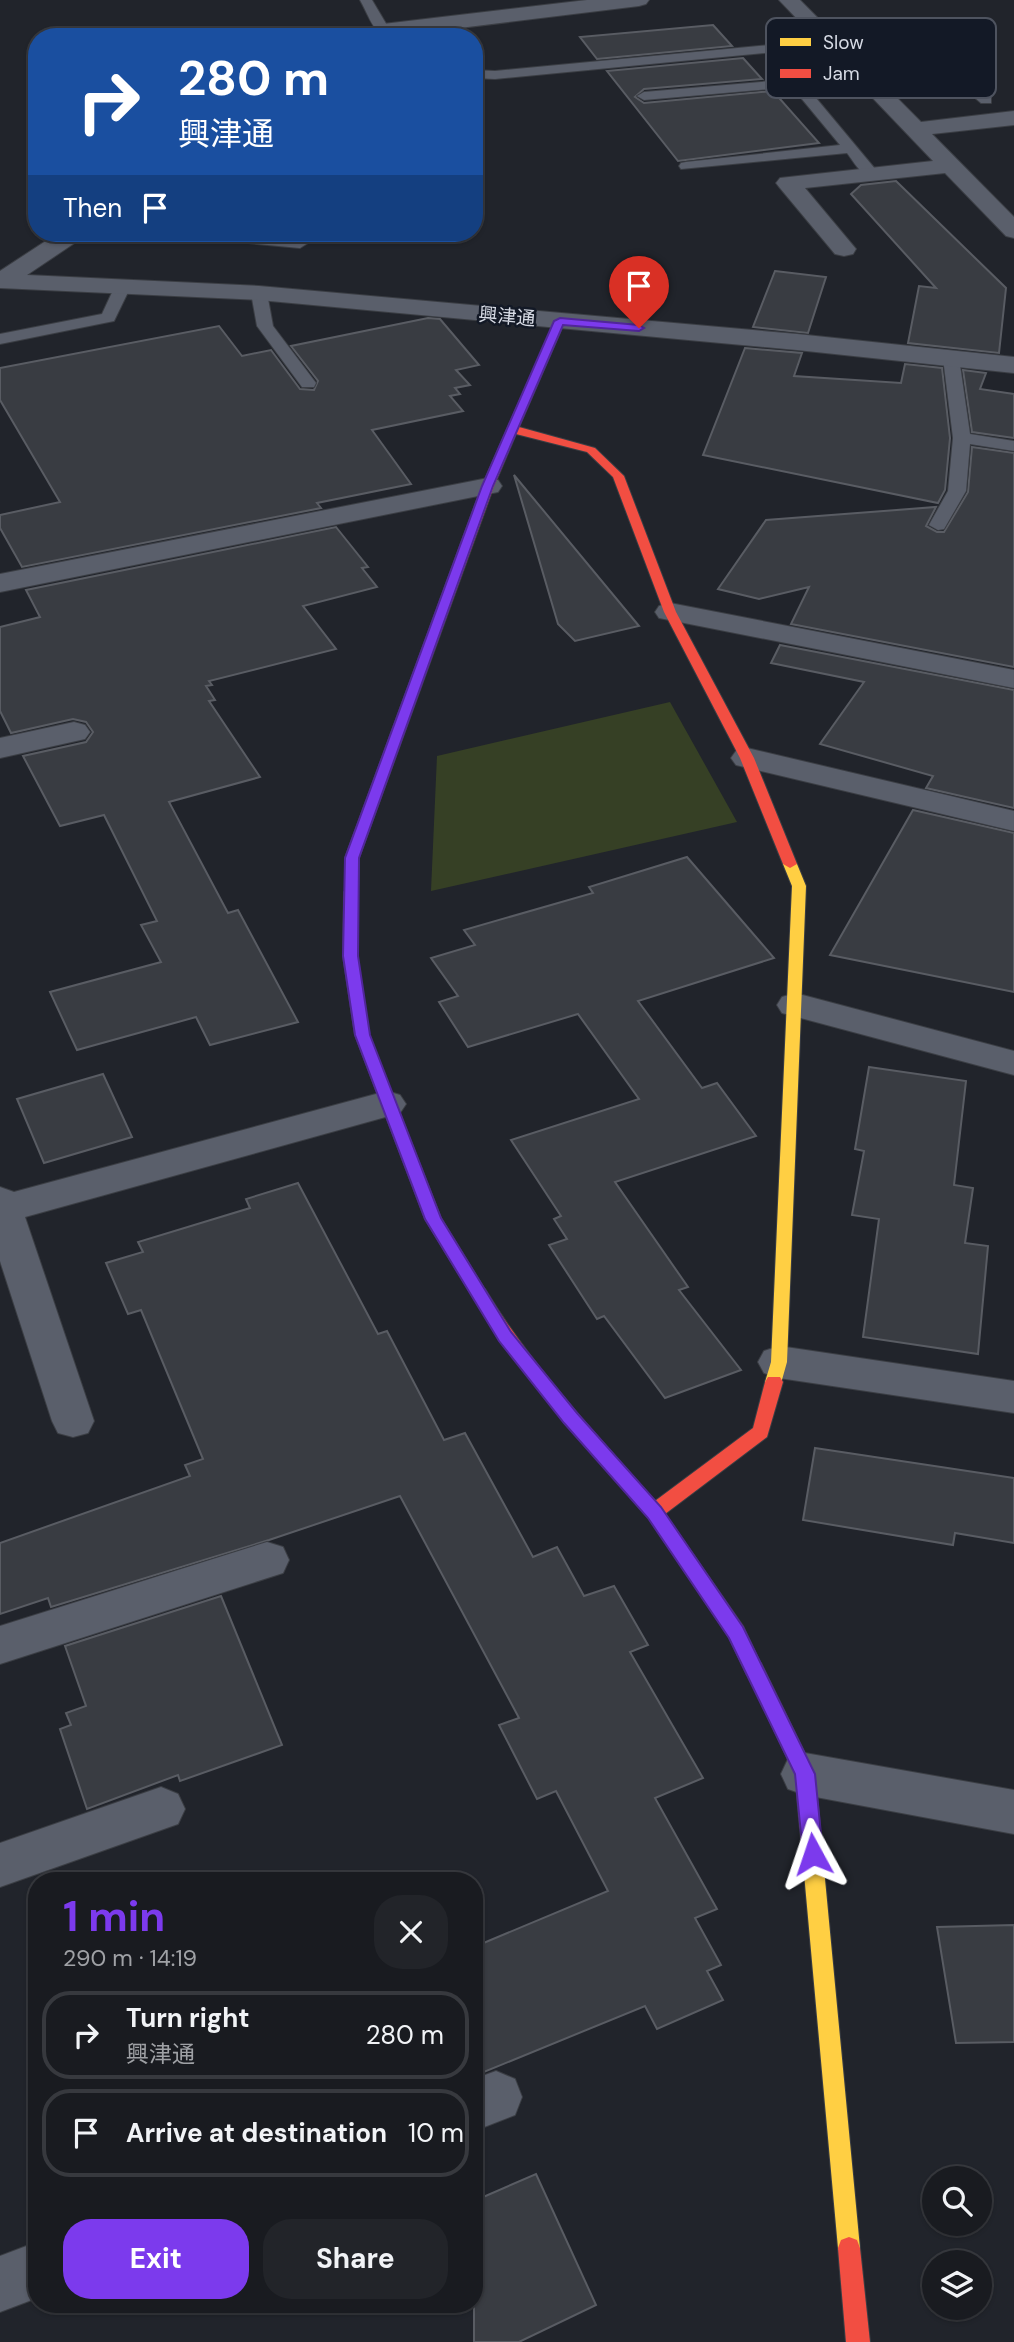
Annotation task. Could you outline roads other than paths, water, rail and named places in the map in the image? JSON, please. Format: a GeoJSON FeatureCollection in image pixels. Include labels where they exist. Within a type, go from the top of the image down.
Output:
{"type":"FeatureCollection","features":[{"type":"Feature","properties":{"kind":"street"},"geometry":{"type":"LineString","coordinates":[[429,28],[639,0]]}},
{"type":"Feature","properties":{"kind":"street"},"geometry":{"type":"LineString","coordinates":[[789,0],[807,18]]}},
{"type":"Feature","properties":{"kind":"street"},"geometry":{"type":"LineString","coordinates":[[884,98],[1014,230]]}},
{"type":"Feature","properties":{"kind":"street"},"geometry":{"type":"LineString","coordinates":[[913,130],[1014,118]]}},
{"type":"Feature","properties":{"kind":"street"},"geometry":{"type":"LineString","coordinates":[[844,249],[788,183],[949,166]]}},
{"type":"Feature","properties":{"kind":"street"},"geometry":{"type":"LineString","coordinates":[[0,281],[60,242]]}},
{"type":"Feature","properties":{"kind":"street","name":"興津通"},"geometry":{"type":"LineString","coordinates":[[0,281],[259,293],[1014,365]]}},
{"type":"Feature","properties":{"kind":"street"},"geometry":{"type":"LineString","coordinates":[[560,321],[488,486],[352,858],[351,956],[362,1035],[433,1219],[505,1336],[571,1418],[654,1512],[736,1632],[805,1774],[858,2342]]}},
{"type":"Feature","properties":{"kind":"street"},"geometry":{"type":"LineString","coordinates":[[512,429],[591,450],[618,477],[670,612],[747,758],[799,886],[779,1362],[761,1432],[654,1512]]}},
{"type":"Feature","properties":{"kind":"street"},"geometry":{"type":"LineString","coordinates":[[0,583],[488,486]]}},
{"type":"Feature","properties":{"kind":"street"},"geometry":{"type":"LineString","coordinates":[[670,612],[1014,679]]}},
{"type":"Feature","properties":{"kind":"street"},"geometry":{"type":"LineString","coordinates":[[0,748],[74,732]]}},
{"type":"Feature","properties":{"kind":"street"},"geometry":{"type":"LineString","coordinates":[[747,758],[1014,821]]}},
{"type":"Feature","properties":{"kind":"street"},"geometry":{"type":"LineString","coordinates":[[795,1005],[1014,1063]]}},
{"type":"Feature","properties":{"kind":"street"},"geometry":{"type":"LineString","coordinates":[[73,1421],[1,1205],[387,1104]]}},
{"type":"Feature","properties":{"kind":"street"},"geometry":{"type":"LineString","coordinates":[[779,1362],[1014,1397]]}},
{"type":"Feature","properties":{"kind":"street"},"geometry":{"type":"LineString","coordinates":[[0,1645],[267,1560]]}},
{"type":"Feature","properties":{"kind":"street"},"geometry":{"type":"LineString","coordinates":[[805,1774],[1014,1812]]}},
{"type":"Feature","properties":{"kind":"street"},"geometry":{"type":"LineString","coordinates":[[0,1865],[161,1809]]}},
{"type":"Feature","properties":{"kind":"street"},"geometry":{"type":"LineString","coordinates":[[0,2284],[28,2273]]}},
{"type":"Feature","properties":{"kind":"lane"},"geometry":{"type":"LineString","coordinates":[[366,0],[381,28]]}},
{"type":"Feature","properties":{"kind":"lane"},"geometry":{"type":"LineString","coordinates":[[483,74],[766,49]]}},
{"type":"Feature","properties":{"kind":"lane"},"geometry":{"type":"LineString","coordinates":[[644,96],[766,86]]}},
{"type":"Feature","properties":{"kind":"lane"},"geometry":{"type":"LineString","coordinates":[[809,98],[871,173]]}},
{"type":"Feature","properties":{"kind":"lane"},"geometry":{"type":"LineString","coordinates":[[686,166],[851,148]]}},
{"type":"Feature","properties":{"kind":"lane"},"geometry":{"type":"LineString","coordinates":[[0,339],[108,318],[123,286]]}},
{"type":"Feature","properties":{"kind":"lane"},"geometry":{"type":"LineString","coordinates":[[259,293],[265,326],[308,383]]}},
{"type":"Feature","properties":{"kind":"lane"},"geometry":{"type":"LineString","coordinates":[[938,525],[957,491],[962,438],[951,358]]}},
{"type":"Feature","properties":{"kind":"lane"},"geometry":{"type":"LineString","coordinates":[[962,438],[1014,446]]}}]}
